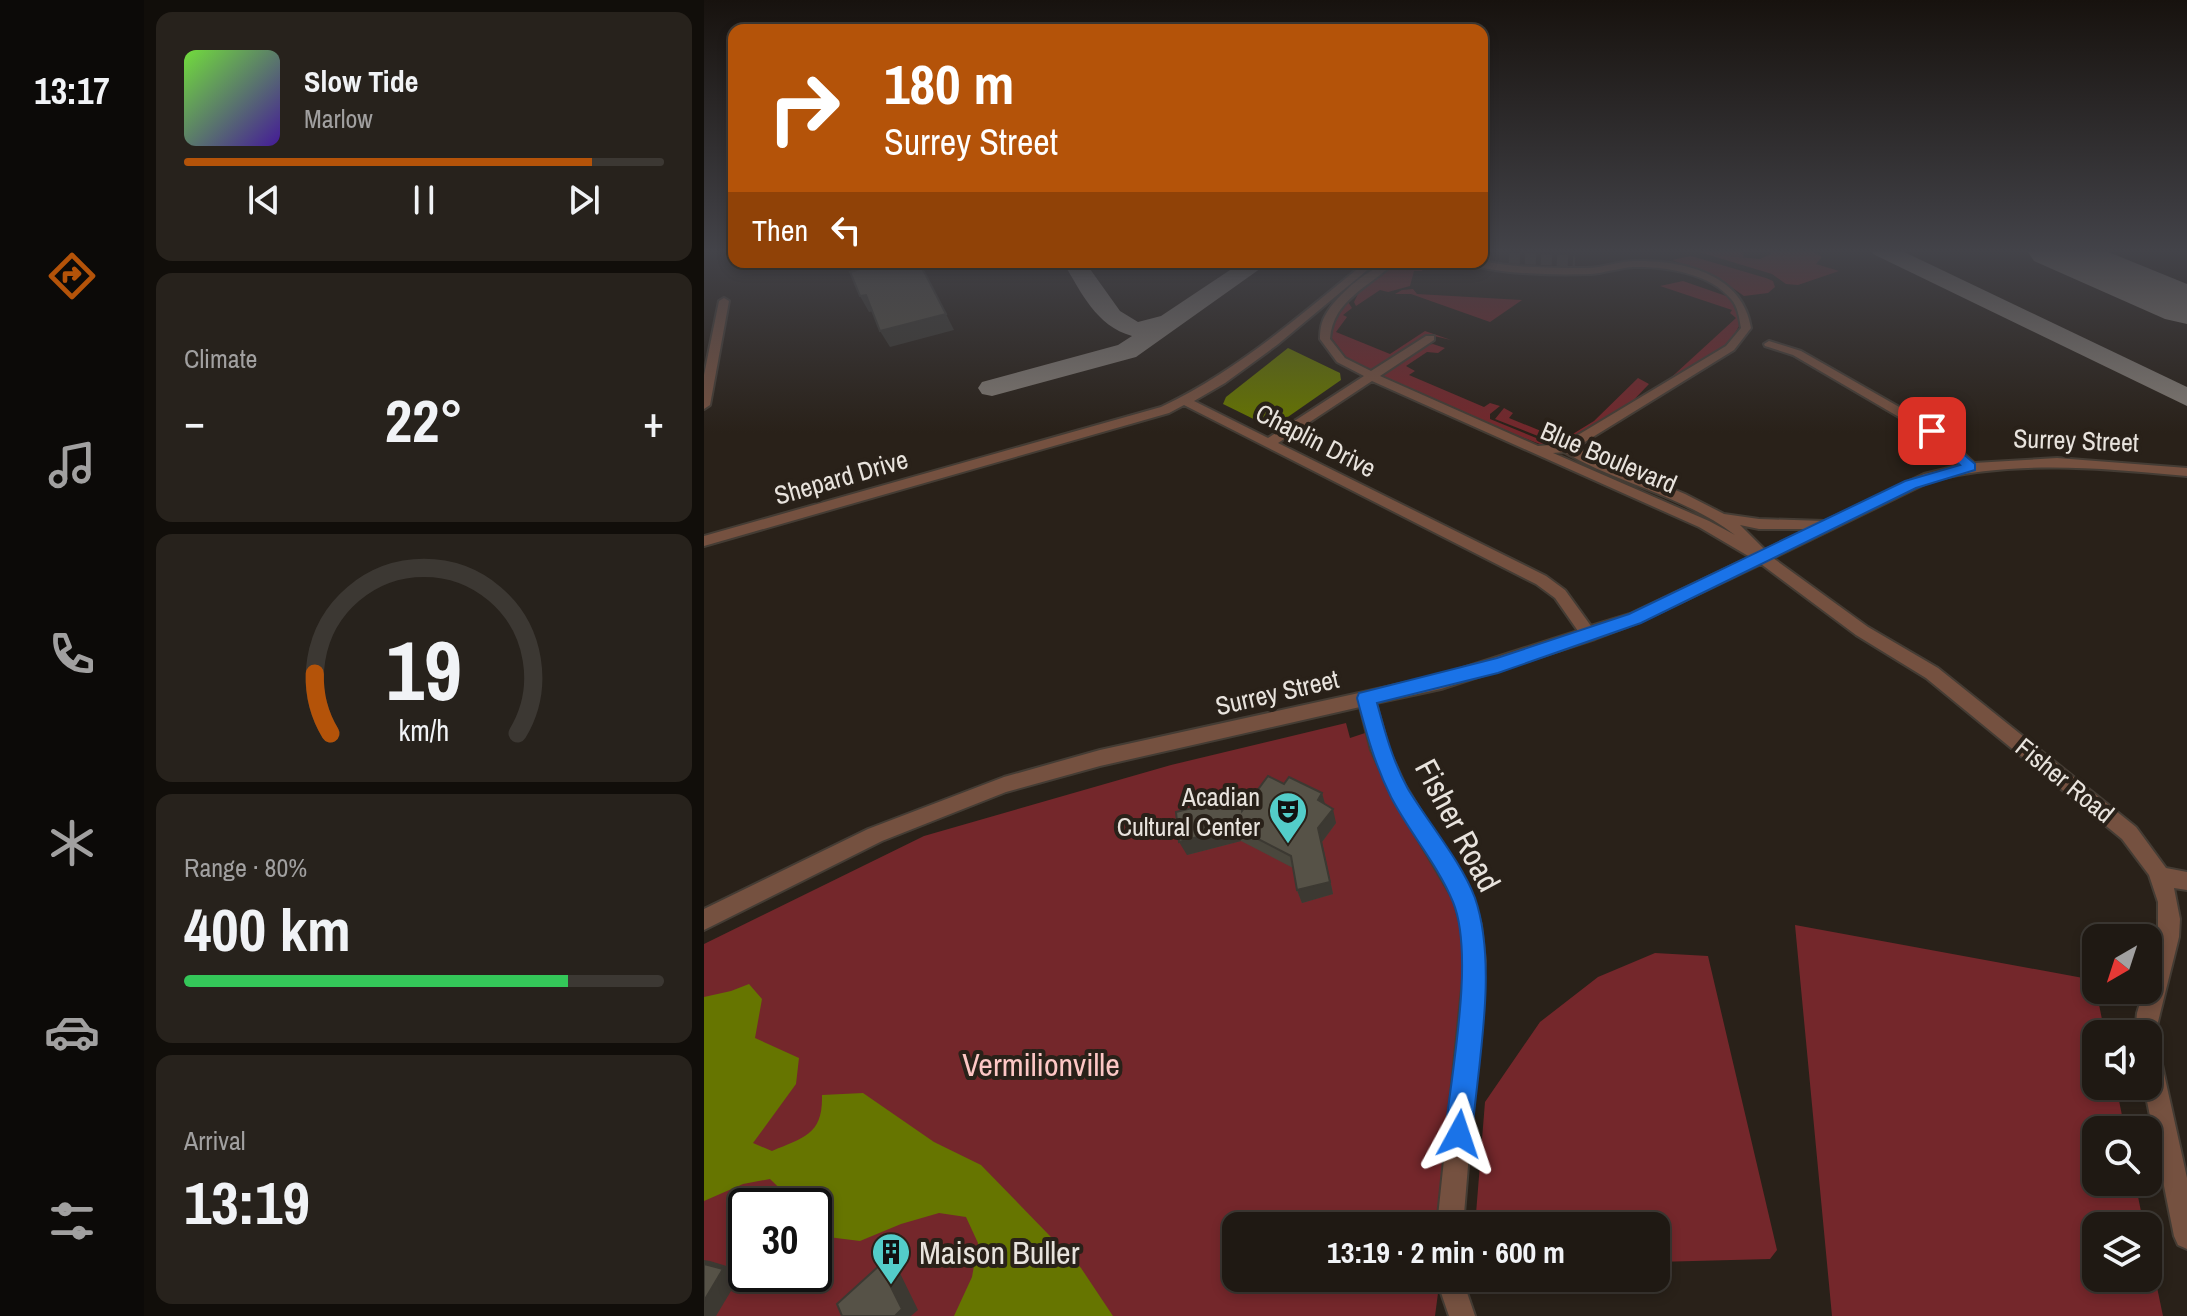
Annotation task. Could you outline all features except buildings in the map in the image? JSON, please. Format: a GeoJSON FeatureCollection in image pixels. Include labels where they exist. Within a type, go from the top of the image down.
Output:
{"type":"FeatureCollection","features":[{"type":"Feature","properties":{"kind":"street"},"geometry":{"type":"LineString","coordinates":[[704,405],[722,310]]}},
{"type":"Feature","properties":{"kind":"street"},"geometry":{"type":"LineString","coordinates":[[1185,401],[1232,374],[1311,310]]}},
{"type":"Feature","properties":{"kind":"street","name":"Blue Boulevard"},"geometry":{"type":"LineString","coordinates":[[1332,310],[1326,318],[1324,330],[1328,345],[1341,360],[1532,450],[1704,524],[1763,558]]}},
{"type":"Feature","properties":{"kind":"street"},"geometry":{"type":"LineString","coordinates":[[1532,450],[1566,448],[1730,348],[1746,328],[1743,310]]}},
{"type":"Feature","properties":{"kind":"street"},"geometry":{"type":"LineString","coordinates":[[1269,443],[1430,338]]}},
{"type":"Feature","properties":{"kind":"street"},"geometry":{"type":"LineString","coordinates":[[1769,344],[1785,347],[1932,431],[1970,467]]}},
{"type":"Feature","properties":{"kind":"street","name":"Chaplin Drive"},"geometry":{"type":"LineString","coordinates":[[1185,401],[1541,580],[1560,594],[1589,635]]}},
{"type":"Feature","properties":{"kind":"street","name":"Shepard Drive"},"geometry":{"type":"LineString","coordinates":[[704,541],[1147,416],[1185,401]]}},
{"type":"Feature","properties":{"kind":"street","name":"Blue Boulevard"},"geometry":{"type":"LineString","coordinates":[[1566,448],[1712,513],[1759,524],[1829,525]]}},
{"type":"Feature","properties":{"kind":"street","name":"Surrey Street"},"geometry":{"type":"LineString","coordinates":[[704,920],[875,835],[1004,785],[1063,767],[1469,674],[1589,635],[1635,618],[1763,558],[1910,484],[1970,467],[2021,460],[2187,472]]}},
{"type":"Feature","properties":{"kind":"street","name":"Blue Boulevard"},"geometry":{"type":"LineString","coordinates":[[1712,513],[1747,538],[1763,558]]}},
{"type":"Feature","properties":{"kind":"street","name":"Fisher Road"},"geometry":{"type":"LineString","coordinates":[[1763,558],[1862,631],[1932,673],[2113,818],[2142,846],[2160,876],[2172,924],[2148,1020]]}},
{"type":"Feature","properties":{"kind":"street","name":"Fisher Road"},"geometry":{"type":"LineString","coordinates":[[1366,698],[1380,750],[1392,778],[1463,897],[1474,939],[1475,961],[1451,1212]]}},
{"type":"Feature","properties":{"kind":"street"},"geometry":{"type":"LineString","coordinates":[[2160,876],[2187,881]]}},
{"type":"Feature","properties":{"kind":"street"},"geometry":{"type":"LineString","coordinates":[[2158,1100],[2187,1236]]}},
{"type":"Feature","properties":{"kind":"street"},"geometry":{"type":"LineString","coordinates":[[1454,1292],[1462,1316]]}},
{"type":"Feature","properties":{"kind":"green space"},"geometry":{"type":"Polygon","coordinates":[[[1349,310],[1343,315],[1347,317],[1336,332],[1390,354],[1425,331],[1451,340],[1434,336],[1371,371],[1346,357],[1331,337],[1338,311],[1349,310]]]}},
{"type":"Feature","properties":{"kind":"green space"},"geometry":{"type":"Polygon","coordinates":[[[1457,310],[1507,310],[1490,322],[1457,310]]]}},
{"type":"Feature","properties":{"kind":"green space"},"geometry":{"type":"Polygon","coordinates":[[[1737,310],[1739,326],[1729,344],[1664,384],[1736,318],[1730,313],[1737,310]]]}},
{"type":"Feature","properties":{"kind":"green space"},"geometry":{"type":"Polygon","coordinates":[[[1433,344],[1445,348],[1438,353],[1427,352],[1406,366],[1415,371],[1409,375],[1484,407],[1490,403],[1500,406],[1490,414],[1490,419],[1558,447],[1545,446],[1456,412],[1383,377],[1382,374],[1421,346],[1433,344]]]}},
{"type":"Feature","properties":{"kind":"green space"},"geometry":{"type":"Polygon","coordinates":[[[1638,378],[1649,384],[1627,407],[1563,446],[1495,419],[1504,408],[1513,413],[1509,418],[1563,440],[1594,421],[1638,378]]]}},
{"type":"Feature","properties":{"kind":"green space","name":"Vermilionville"},"geometry":{"type":"Polygon","coordinates":[[[1346,723],[1350,738],[1371,731],[1442,871],[1461,930],[1466,961],[1447,1212],[1222,1212],[1222,1292],[1438,1292],[1435,1316],[704,1316],[704,944],[924,836],[1171,765],[1346,723]]]}},
{"type":"Feature","properties":{"kind":"green space"},"geometry":{"type":"Polygon","coordinates":[[[1795,925],[2082,978],[2082,1004],[2099,1004],[2102,1020],[2082,1020],[2082,1100],[2119,1100],[2122,1116],[2082,1116],[2082,1196],[2138,1196],[2141,1212],[2082,1212],[2082,1292],[2158,1292],[2163,1316],[1832,1316],[1795,925]]]}},
{"type":"Feature","properties":{"kind":"green space"},"geometry":{"type":"Polygon","coordinates":[[[1655,953],[1708,956],[1777,1250],[1770,1259],[1670,1262],[1670,1212],[1476,1212],[1485,1102],[1540,1022],[1598,977],[1655,953]]]}},
{"type":"Feature","properties":{"kind":"shaded area"},"geometry":{"type":"Polygon","coordinates":[[[1288,348],[1340,373],[1341,380],[1272,428],[1223,404],[1226,397],[1288,348]]]}},
{"type":"Feature","properties":{"kind":"shaded area"},"geometry":{"type":"Polygon","coordinates":[[[749,984],[762,999],[755,1038],[799,1058],[796,1084],[753,1143],[772,1151],[802,1138],[819,1119],[822,1095],[863,1093],[934,1142],[981,1165],[1081,1268],[1113,1316],[954,1316],[972,1277],[978,1243],[966,1217],[939,1213],[860,1241],[832,1238],[832,1188],[779,1188],[770,1179],[728,1188],[704,1201],[704,997],[749,984]]]}},
{"type":"Feature","properties":{"kind":"taxiway"},"geometry":{"type":"LineString","coordinates":[[1106,310],[1123,325],[1136,330],[1151,329],[1169,322]]}},
{"type":"Feature","properties":{"kind":"taxiway"},"geometry":{"type":"LineString","coordinates":[[992,388],[1127,351],[1187,310]]}},
{"type":"Feature","properties":{"kind":"taxiway"},"geometry":{"type":"LineString","coordinates":[[2007,310],[2187,398]]}},
{"type":"Feature","properties":{"kind":"place","name":"Acadian Cultural Center"},"geometry":{"type":"Point","coordinates":[1288,845]}},
{"type":"Feature","properties":{"kind":"place","name":"Maison Buller"},"geometry":{"type":"Point","coordinates":[891,1286]}},
{"type":"Feature","properties":{"kind":"route"},"geometry":{"type":"LineString","coordinates":[[1459,1134],[1475,961],[1468,910],[1399,791],[1380,750],[1366,698],[1441,682],[1635,618],[1910,484],[1970,467],[1932,431]]}}]}
